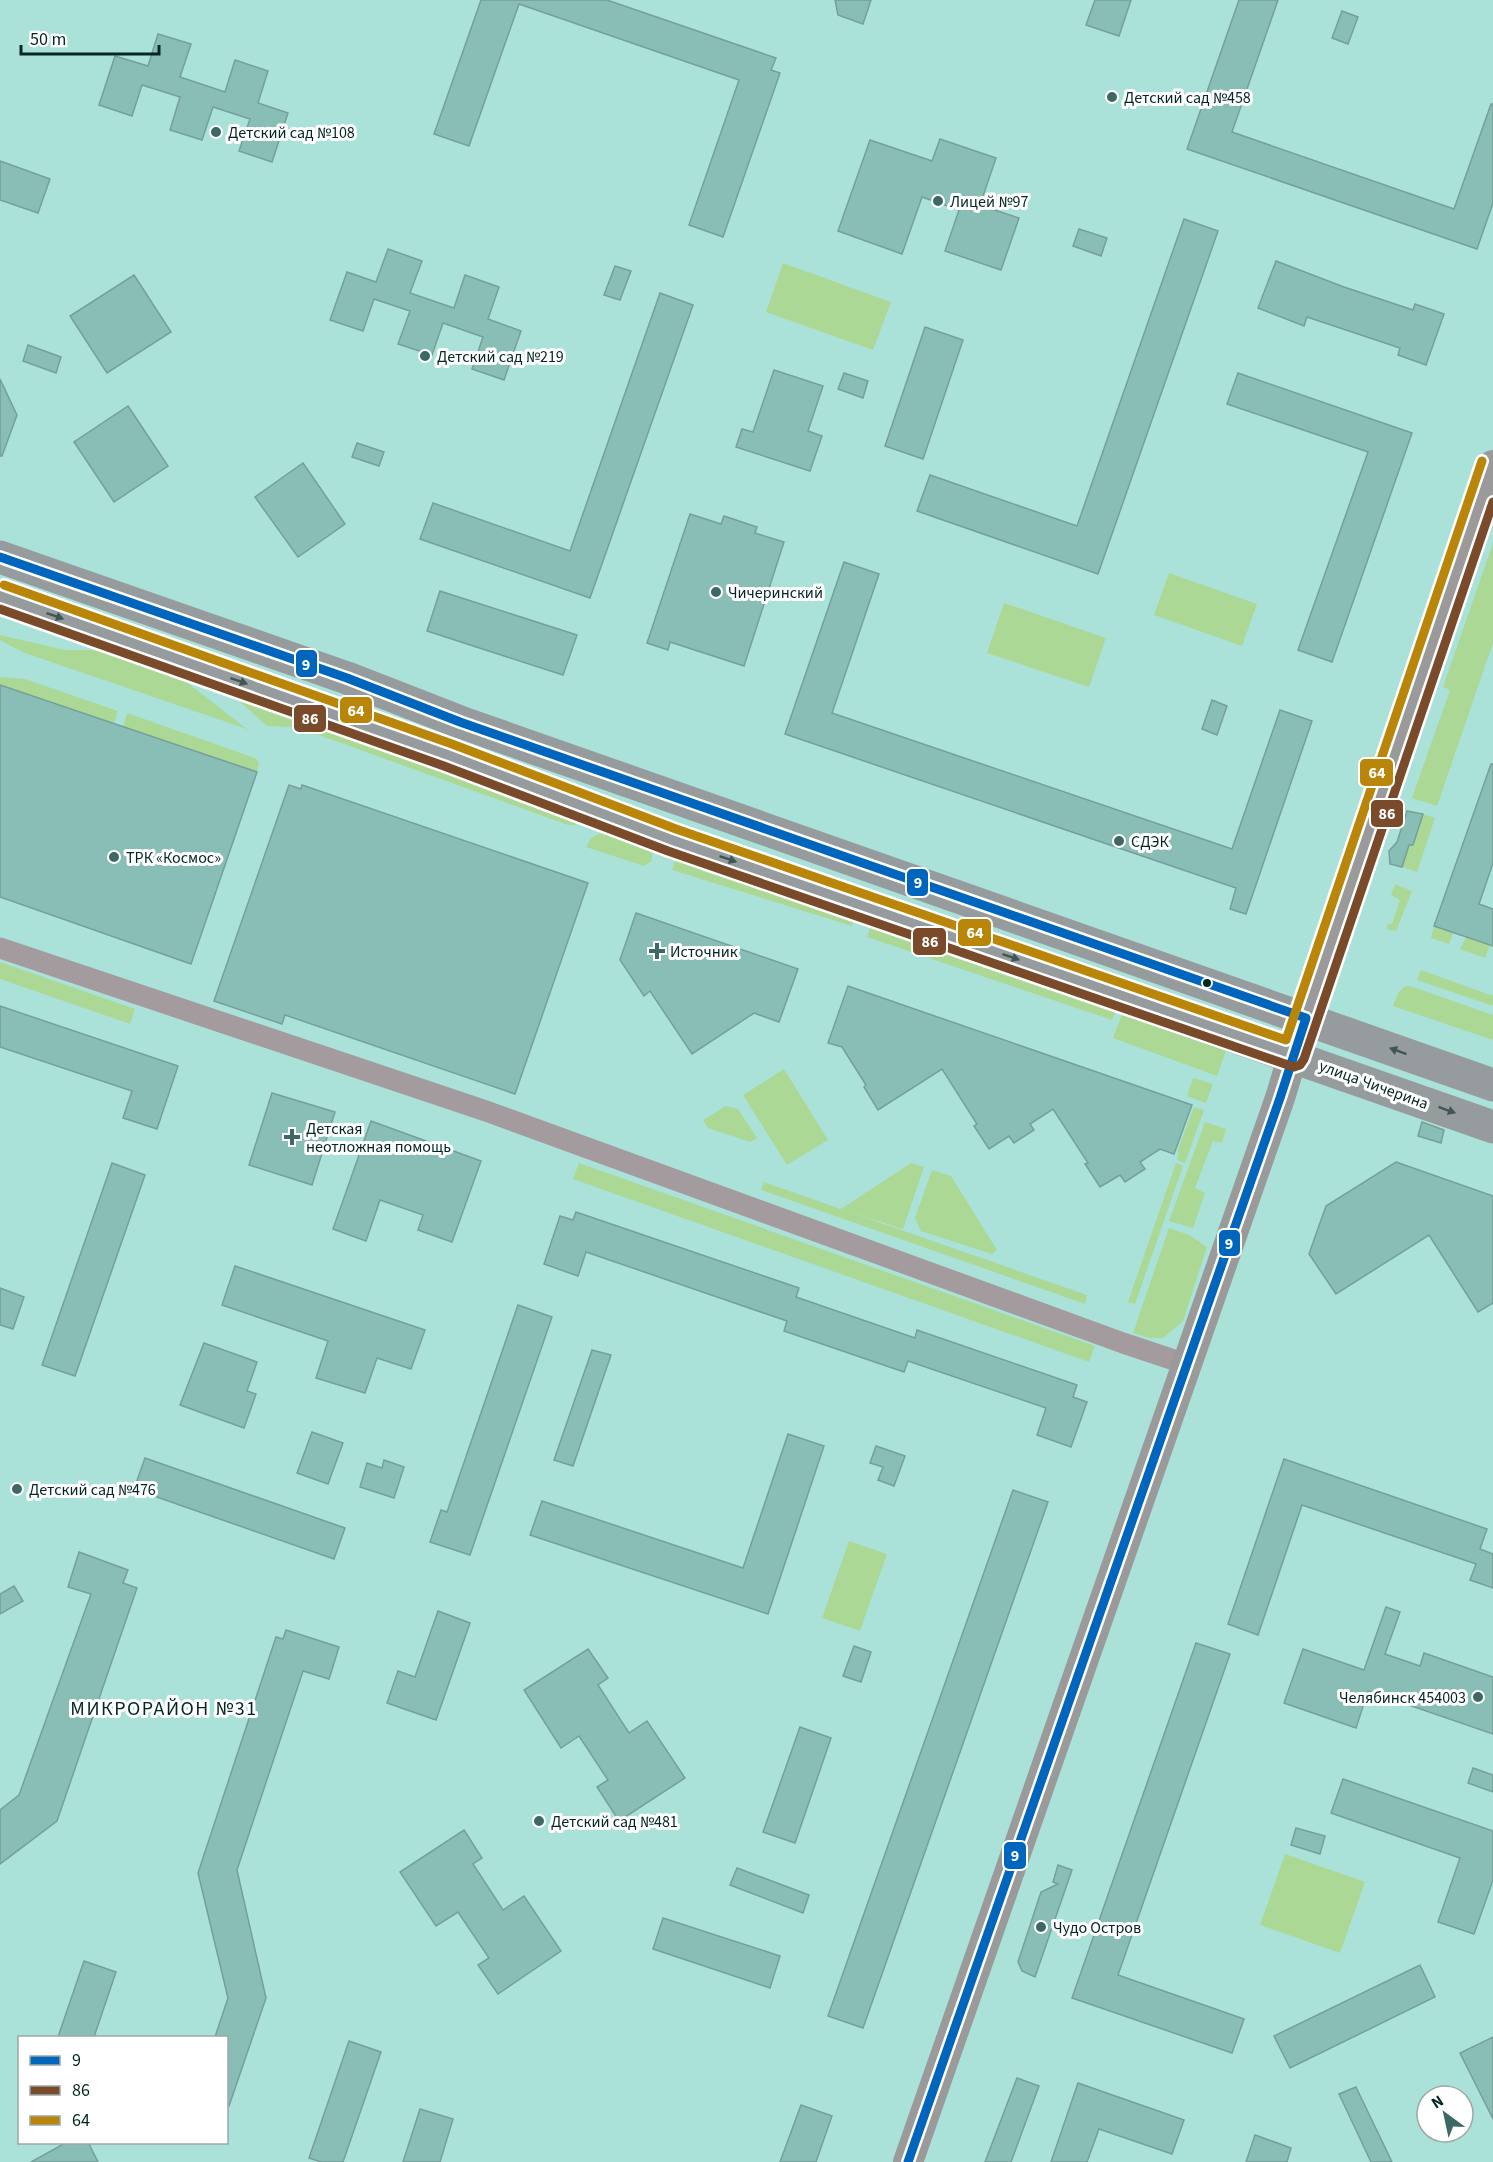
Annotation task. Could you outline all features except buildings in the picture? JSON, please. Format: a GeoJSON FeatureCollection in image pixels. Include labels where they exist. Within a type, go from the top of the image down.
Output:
{"type":"FeatureCollection","features":[{"type":"Feature","properties":{"kind":"main road"},"geometry":{"type":"LineString","coordinates":[[0,557],[347,678],[460,722],[1493,1085]]}},
{"type":"Feature","properties":{"kind":"main road","name":"улица Чичерина"},"geometry":{"type":"LineString","coordinates":[[0,596],[448,755],[684,844],[1493,1126]]}},
{"type":"Feature","properties":{"kind":"main road"},"geometry":{"type":"LineString","coordinates":[[448,755],[460,722]]}},
{"type":"Feature","properties":{"kind":"main road"},"geometry":{"type":"LineString","coordinates":[[1293,1055],[1306,1018]]}},
{"type":"Feature","properties":{"kind":"street"},"geometry":{"type":"LineString","coordinates":[[1306,1018],[1493,465]]}},
{"type":"Feature","properties":{"kind":"street"},"geometry":{"type":"LineString","coordinates":[[0,948],[486,1111],[1136,1348],[1186,1364]]}},
{"type":"Feature","properties":{"kind":"street"},"geometry":{"type":"LineString","coordinates":[[908,2162],[1280,1098],[1293,1055]]}},
{"type":"Feature","properties":{"kind":"green space"},"geometry":{"type":"Polygon","coordinates":[[[783,263],[891,302],[873,350],[766,312],[783,263]]]}},
{"type":"Feature","properties":{"kind":"green space"},"geometry":{"type":"Polygon","coordinates":[[[1493,543],[1493,643],[1437,806],[1412,798],[1450,690],[1443,687],[1493,543]]]}},
{"type":"Feature","properties":{"kind":"green space"},"geometry":{"type":"Polygon","coordinates":[[[1169,573],[1257,604],[1242,646],[1154,615],[1169,573]]]}},
{"type":"Feature","properties":{"kind":"green space"},"geometry":{"type":"Polygon","coordinates":[[[1004,603],[1106,638],[1089,687],[987,653],[1004,603]]]}},
{"type":"Feature","properties":{"kind":"green space"},"geometry":{"type":"Polygon","coordinates":[[[0,635],[65,650],[96,650],[185,681],[252,733],[244,728],[22,652],[0,640],[0,635]]]}},
{"type":"Feature","properties":{"kind":"green space"},"geometry":{"type":"Polygon","coordinates":[[[0,677],[25,679],[118,711],[114,723],[0,685],[0,677]]]}},
{"type":"Feature","properties":{"kind":"green space"},"geometry":{"type":"Polygon","coordinates":[[[219,683],[577,821],[576,825],[568,825],[319,735],[291,727],[267,726],[219,683]]]}},
{"type":"Feature","properties":{"kind":"green space"},"geometry":{"type":"Polygon","coordinates":[[[127,713],[255,758],[259,762],[257,772],[123,727],[127,713]]]}},
{"type":"Feature","properties":{"kind":"green space"},"geometry":{"type":"Polygon","coordinates":[[[1423,814],[1435,818],[1417,872],[1402,867],[1423,814]]]}},
{"type":"Feature","properties":{"kind":"green space"},"geometry":{"type":"Polygon","coordinates":[[[604,831],[652,848],[652,861],[644,866],[586,847],[591,838],[604,831]]]}},
{"type":"Feature","properties":{"kind":"green space"},"geometry":{"type":"Polygon","coordinates":[[[682,855],[700,865],[702,871],[840,915],[853,917],[852,926],[672,870],[675,861],[682,855]]]}},
{"type":"Feature","properties":{"kind":"green space"},"geometry":{"type":"Polygon","coordinates":[[[1395,884],[1412,891],[1396,931],[1386,929],[1388,924],[1392,924],[1400,900],[1391,895],[1395,884]]]}},
{"type":"Feature","properties":{"kind":"green space"},"geometry":{"type":"Polygon","coordinates":[[[871,925],[1116,1011],[1112,1020],[867,937],[871,925]]]}},
{"type":"Feature","properties":{"kind":"green space"},"geometry":{"type":"Polygon","coordinates":[[[1434,926],[1453,933],[1449,944],[1431,938],[1434,926]]]}},
{"type":"Feature","properties":{"kind":"green space"},"geometry":{"type":"Polygon","coordinates":[[[1466,937],[1490,945],[1485,958],[1460,949],[1466,937]]]}},
{"type":"Feature","properties":{"kind":"green space"},"geometry":{"type":"Polygon","coordinates":[[[0,962],[135,1009],[130,1024],[0,979],[0,962]]]}},
{"type":"Feature","properties":{"kind":"green space"},"geometry":{"type":"Polygon","coordinates":[[[1421,970],[1493,996],[1493,1006],[1417,980],[1421,970]]]}},
{"type":"Feature","properties":{"kind":"green space"},"geometry":{"type":"Polygon","coordinates":[[[1405,986],[1493,1015],[1493,1040],[1393,1006],[1398,993],[1405,986]]]}},
{"type":"Feature","properties":{"kind":"green space"},"geometry":{"type":"Polygon","coordinates":[[[1126,1004],[1229,1042],[1217,1076],[1113,1038],[1126,1004]]]}},
{"type":"Feature","properties":{"kind":"green space"},"geometry":{"type":"Polygon","coordinates":[[[784,1069],[828,1140],[787,1165],[743,1095],[784,1069]]]}},
{"type":"Feature","properties":{"kind":"green space"},"geometry":{"type":"Polygon","coordinates":[[[1193,1078],[1213,1084],[1206,1103],[1187,1096],[1193,1078]]]}},
{"type":"Feature","properties":{"kind":"green space"},"geometry":{"type":"Polygon","coordinates":[[[726,1106],[738,1109],[757,1138],[750,1142],[708,1128],[703,1120],[726,1106]]]}},
{"type":"Feature","properties":{"kind":"green space"},"geometry":{"type":"Polygon","coordinates":[[[1194,1107],[1204,1110],[1185,1163],[1177,1160],[1179,1153],[1177,1152],[1194,1107]]]}},
{"type":"Feature","properties":{"kind":"green space"},"geometry":{"type":"Polygon","coordinates":[[[1205,1122],[1226,1129],[1222,1143],[1213,1141],[1195,1188],[1205,1193],[1193,1228],[1169,1221],[1205,1122]]]}},
{"type":"Feature","properties":{"kind":"green space"},"geometry":{"type":"Polygon","coordinates":[[[579,1163],[1095,1346],[1089,1362],[573,1179],[579,1163]]]}},
{"type":"Feature","properties":{"kind":"green space"},"geometry":{"type":"Polygon","coordinates":[[[911,1163],[924,1167],[903,1229],[847,1211],[1087,1295],[1085,1304],[761,1190],[764,1182],[841,1209],[911,1163]]]}},
{"type":"Feature","properties":{"kind":"green space"},"geometry":{"type":"Polygon","coordinates":[[[1176,1163],[1183,1166],[1135,1304],[1128,1302],[1176,1163]]]}},
{"type":"Feature","properties":{"kind":"green space"},"geometry":{"type":"Polygon","coordinates":[[[932,1170],[951,1176],[997,1250],[992,1254],[921,1231],[915,1218],[932,1170]]]}},
{"type":"Feature","properties":{"kind":"green space"},"geometry":{"type":"Polygon","coordinates":[[[1169,1228],[1189,1235],[1207,1247],[1183,1321],[1163,1338],[1149,1338],[1133,1333],[1169,1228]]]}},
{"type":"Feature","properties":{"kind":"green space"},"geometry":{"type":"Polygon","coordinates":[[[849,1541],[887,1554],[860,1631],[822,1618],[849,1541]]]}},
{"type":"Feature","properties":{"kind":"green space"},"geometry":{"type":"Polygon","coordinates":[[[1285,1854],[1365,1882],[1340,1953],[1260,1925],[1285,1854]]]}},
{"type":"Feature","properties":{"kind":"transit line","name":"64"},"geometry":{"type":"LineString","coordinates":[[4,585],[452,744],[676,829],[1286,1040],[1482,461]]}},
{"type":"Feature","properties":{"kind":"transit line","name":"86"},"geometry":{"type":"LineString","coordinates":[[0,609],[444,766],[668,851],[1294,1067],[1300,1065],[1304,1059],[1493,502]]}},
{"type":"Feature","properties":{"kind":"transit line","name":"9"},"geometry":{"type":"LineString","coordinates":[[0,557],[347,678],[460,722],[1306,1018],[908,2162]]}},
{"type":"Feature","properties":{"kind":"place","name":"Детский сад №458"},"geometry":{"type":"Point","coordinates":[1112,97]}},
{"type":"Feature","properties":{"kind":"place","name":"Детский сад №108"},"geometry":{"type":"Point","coordinates":[216,132]}},
{"type":"Feature","properties":{"kind":"place","name":"Лицей №97"},"geometry":{"type":"Point","coordinates":[938,201]}},
{"type":"Feature","properties":{"kind":"place","name":"Детский сад №219"},"geometry":{"type":"Point","coordinates":[425,356]}},
{"type":"Feature","properties":{"kind":"place","name":"Чичеринский"},"geometry":{"type":"Point","coordinates":[716,592]}},
{"type":"Feature","properties":{"kind":"place","name":"СДЭК"},"geometry":{"type":"Point","coordinates":[1119,841]}},
{"type":"Feature","properties":{"kind":"place","name":"ТРК «Космос»"},"geometry":{"type":"Point","coordinates":[114,857]}},
{"type":"Feature","properties":{"kind":"place","name":"Источник"},"geometry":{"type":"Point","coordinates":[657,951]}},
{"type":"Feature","properties":{"kind":"place","name":"Детская неотложная помощь"},"geometry":{"type":"Point","coordinates":[292,1137]}},
{"type":"Feature","properties":{"kind":"place","name":"Детский сад №476"},"geometry":{"type":"Point","coordinates":[17,1489]}},
{"type":"Feature","properties":{"kind":"place","name":"Челябинск 454003"},"geometry":{"type":"Point","coordinates":[1478,1697]}},
{"type":"Feature","properties":{"kind":"place","name":"Детский сад №481"},"geometry":{"type":"Point","coordinates":[539,1821]}},
{"type":"Feature","properties":{"kind":"place","name":"Чудо Остров"},"geometry":{"type":"Point","coordinates":[1041,1927]}},
{"type":"Feature","properties":{"kind":"district","name":"МИКРОРАЙОН №31"},"geometry":{"type":"Point","coordinates":[164,1708]}}]}
